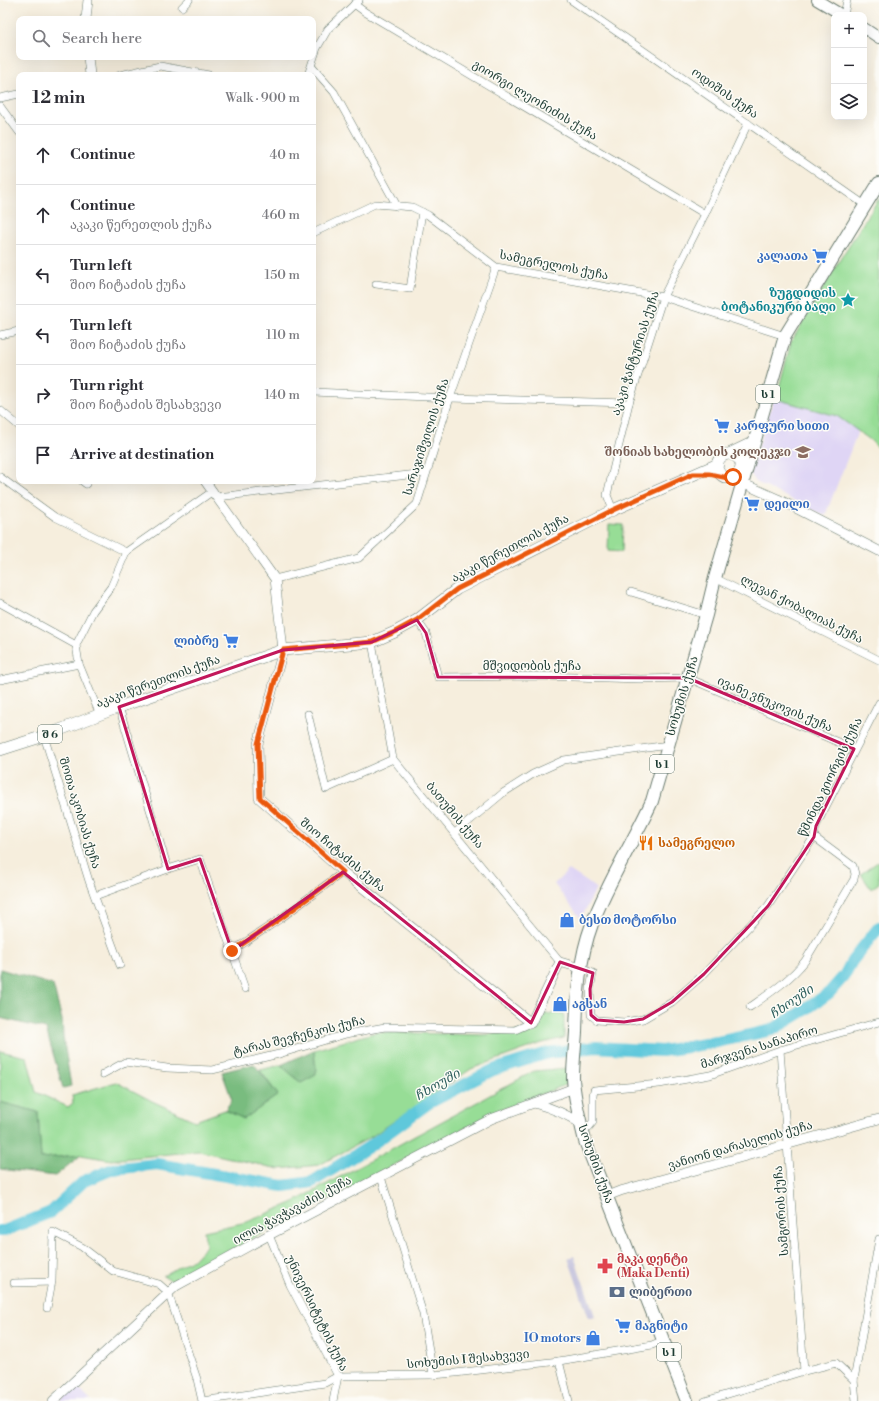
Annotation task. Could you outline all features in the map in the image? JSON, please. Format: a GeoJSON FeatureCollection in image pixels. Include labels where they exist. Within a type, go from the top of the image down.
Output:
{"type":"FeatureCollection","features":[{"type":"Feature","properties":{"kind":"highway","name":"სოხუმის ქუჩა"},"geometry":{"type":"LineString","coordinates":[[687,1401],[584,1141],[574,1083],[579,974],[586,941],[604,894],[641,825],[652,801],[706,615],[714,578],[741,488],[744,465],[754,442],[784,336],[879,183]]}},
{"type":"Feature","properties":{"kind":"main road"},"geometry":{"type":"LineString","coordinates":[[817,0],[838,12]]}},
{"type":"Feature","properties":{"kind":"main road"},"geometry":{"type":"LineString","coordinates":[[867,30],[877,36]]}},
{"type":"Feature","properties":{"kind":"main road","name":"შ 6"},"geometry":{"type":"LineString","coordinates":[[693,474],[718,464],[724,455],[754,442]]}},
{"type":"Feature","properties":{"kind":"main road"},"geometry":{"type":"LineString","coordinates":[[718,464],[718,469],[726,477],[733,477],[740,471],[744,465],[734,455],[729,454]]}},
{"type":"Feature","properties":{"kind":"main road","name":"შ 6"},"geometry":{"type":"LineString","coordinates":[[693,474],[709,474],[726,477],[741,488]]}},
{"type":"Feature","properties":{"kind":"main road","name":"აკაკი წერეთლის ქუჩა"},"geometry":{"type":"LineString","coordinates":[[0,750],[44,736],[120,707],[283,650],[372,642],[417,620],[457,589],[613,510],[693,474]]}},
{"type":"Feature","properties":{"kind":"main road","name":"შ 6"},"geometry":{"type":"LineString","coordinates":[[709,474],[741,488]]}},
{"type":"Feature","properties":{"kind":"street"},"geometry":{"type":"LineString","coordinates":[[86,16],[88,0]]}},
{"type":"Feature","properties":{"kind":"street"},"geometry":{"type":"LineString","coordinates":[[182,7],[189,0]]}},
{"type":"Feature","properties":{"kind":"street","name":"ოდიშის ქუჩა"},"geometry":{"type":"LineString","coordinates":[[571,0],[865,205]]}},
{"type":"Feature","properties":{"kind":"street"},"geometry":{"type":"LineString","coordinates":[[844,12],[847,0]]}},
{"type":"Feature","properties":{"kind":"street"},"geometry":{"type":"LineString","coordinates":[[316,52],[328,29],[356,2]]}},
{"type":"Feature","properties":{"kind":"street","name":"გიორგი ლეონიძის ქუჩა"},"geometry":{"type":"LineString","coordinates":[[356,2],[365,12],[705,214]]}},
{"type":"Feature","properties":{"kind":"street"},"geometry":{"type":"LineString","coordinates":[[88,60],[90,72]]}},
{"type":"Feature","properties":{"kind":"street"},"geometry":{"type":"LineString","coordinates":[[310,72],[314,60]]}},
{"type":"Feature","properties":{"kind":"street"},"geometry":{"type":"LineString","coordinates":[[133,72],[160,66],[193,72]]}},
{"type":"Feature","properties":{"kind":"street"},"geometry":{"type":"LineString","coordinates":[[312,67],[334,92],[397,206]]}},
{"type":"Feature","properties":{"kind":"street"},"geometry":{"type":"LineString","coordinates":[[0,98],[16,95]]}},
{"type":"Feature","properties":{"kind":"street"},"geometry":{"type":"LineString","coordinates":[[0,106],[16,128]]}},
{"type":"Feature","properties":{"kind":"street","name":"აკაკი ჭანტურიას ქუჩა"},"geometry":{"type":"LineString","coordinates":[[613,510],[607,495],[629,403],[663,297],[705,214],[748,123]]}},
{"type":"Feature","properties":{"kind":"street","name":"სამეგრელოს ქუჩა"},"geometry":{"type":"LineString","coordinates":[[316,232],[374,204],[412,207],[428,215],[496,267],[663,297],[784,336]]}},
{"type":"Feature","properties":{"kind":"street"},"geometry":{"type":"LineString","coordinates":[[376,284],[410,289],[422,212]]}},
{"type":"Feature","properties":{"kind":"street","name":"სარაჯიშვილის ქუჩა"},"geometry":{"type":"LineString","coordinates":[[275,579],[359,558],[417,504],[450,398],[496,267]]}},
{"type":"Feature","properties":{"kind":"street"},"geometry":{"type":"LineString","coordinates":[[0,335],[16,332]]}},
{"type":"Feature","properties":{"kind":"street"},"geometry":{"type":"LineString","coordinates":[[316,392],[450,398],[629,403]]}},
{"type":"Feature","properties":{"kind":"street"},"geometry":{"type":"LineString","coordinates":[[0,410],[16,423]]}},
{"type":"Feature","properties":{"kind":"street"},"geometry":{"type":"LineString","coordinates":[[316,484],[426,473]]}},
{"type":"Feature","properties":{"kind":"street"},"geometry":{"type":"LineString","coordinates":[[0,476],[55,517],[126,552]]}},
{"type":"Feature","properties":{"kind":"street"},"geometry":{"type":"LineString","coordinates":[[207,484],[275,579],[283,650]]}},
{"type":"Feature","properties":{"kind":"street"},"geometry":{"type":"LineString","coordinates":[[100,715],[79,664],[76,644],[93,611],[111,587],[126,552],[215,494],[315,484]]}},
{"type":"Feature","properties":{"kind":"street"},"geometry":{"type":"LineString","coordinates":[[741,488],[778,499],[879,551]]}},
{"type":"Feature","properties":{"kind":"street","name":"ლევან ქობალიას ქუჩა"},"geometry":{"type":"LineString","coordinates":[[714,578],[879,660]]}},
{"type":"Feature","properties":{"kind":"street"},"geometry":{"type":"LineString","coordinates":[[630,592],[706,615]]}},
{"type":"Feature","properties":{"kind":"street"},"geometry":{"type":"LineString","coordinates":[[1,605],[76,644]]}},
{"type":"Feature","properties":{"kind":"street","name":"მშვიდობის ქუჩა"},"geometry":{"type":"LineString","coordinates":[[417,620],[426,633],[438,677],[541,676],[640,679],[688,678]]}},
{"type":"Feature","properties":{"kind":"street","name":"ბათუმის ქუჩა"},"geometry":{"type":"LineString","coordinates":[[372,642],[393,759],[560,962]]}},
{"type":"Feature","properties":{"kind":"street","name":"შიო ჩიტაძის ქუჩა"},"geometry":{"type":"LineString","coordinates":[[283,650],[258,744],[260,798],[343,872],[531,1023]]}},
{"type":"Feature","properties":{"kind":"street"},"geometry":{"type":"LineString","coordinates":[[0,680],[79,664]]}},
{"type":"Feature","properties":{"kind":"street","name":"ივანე ვნუკოვის ქუჩა"},"geometry":{"type":"LineString","coordinates":[[688,678],[854,749]]}},
{"type":"Feature","properties":{"kind":"street","name":"წმინდა გიორგის ქუჩა"},"geometry":{"type":"LineString","coordinates":[[579,974],[593,972],[590,989],[591,1015],[597,1020],[624,1022],[643,1019],[672,1002],[704,974],[768,906],[814,837],[816,826],[854,749],[879,703]]}},
{"type":"Feature","properties":{"kind":"street"},"geometry":{"type":"LineString","coordinates":[[120,707],[168,869]]}},
{"type":"Feature","properties":{"kind":"street"},"geometry":{"type":"LineString","coordinates":[[308,714],[326,789],[393,759]]}},
{"type":"Feature","properties":{"kind":"street","name":"შოთა აკობიას ქუჩა"},"geometry":{"type":"LineString","coordinates":[[44,736],[89,881],[120,965]]}},
{"type":"Feature","properties":{"kind":"street"},"geometry":{"type":"LineString","coordinates":[[455,833],[503,793],[534,774],[564,760],[668,745]]}},
{"type":"Feature","properties":{"kind":"street"},"geometry":{"type":"LineString","coordinates":[[750,1007],[797,971],[805,961],[854,879],[855,874],[853,866],[814,837]]}},
{"type":"Feature","properties":{"kind":"street"},"geometry":{"type":"LineString","coordinates":[[95,896],[168,869],[200,859],[245,989]]}},
{"type":"Feature","properties":{"kind":"street"},"geometry":{"type":"LineString","coordinates":[[232,951],[280,919],[343,872]]}},
{"type":"Feature","properties":{"kind":"street"},"geometry":{"type":"LineString","coordinates":[[531,1023],[560,962],[579,974]]}},
{"type":"Feature","properties":{"kind":"street","name":"მარჯვენა სანაპირო"},"geometry":{"type":"LineString","coordinates":[[581,1127],[589,1127],[593,1122],[592,1096],[594,1090],[659,1084],[710,1075],[780,1050],[879,1022]]}},
{"type":"Feature","properties":{"kind":"street","name":"ტარას შევჩენკოს ქუჩა"},"geometry":{"type":"LineString","coordinates":[[103,1074],[125,1062],[167,1068],[212,1070],[279,1054],[346,1034],[385,1027],[516,1030],[531,1023]]}},
{"type":"Feature","properties":{"kind":"street","name":"სამგორის ქუჩა"},"geometry":{"type":"LineString","coordinates":[[780,1050],[804,1370]]}},
{"type":"Feature","properties":{"kind":"street","name":"ილია ჭავჭავაძის ქუჩა"},"geometry":{"type":"LineString","coordinates":[[53,1401],[176,1286],[269,1235],[491,1119],[534,1103],[574,1083]]}},
{"type":"Feature","properties":{"kind":"street"},"geometry":{"type":"LineString","coordinates":[[534,1103],[563,1113],[581,1127]]}},
{"type":"Feature","properties":{"kind":"street","name":"ვანიონ დარასელის ქუჩა"},"geometry":{"type":"LineString","coordinates":[[607,1196],[786,1144],[879,1119]]}},
{"type":"Feature","properties":{"kind":"street"},"geometry":{"type":"LineString","coordinates":[[382,1177],[423,1314],[433,1375]]}},
{"type":"Feature","properties":{"kind":"street"},"geometry":{"type":"LineString","coordinates":[[46,1308],[52,1282],[52,1232],[82,1246],[113,1271],[159,1284],[168,1292],[197,1379],[202,1401]]}},
{"type":"Feature","properties":{"kind":"street","name":"უნივერსიტეტის ქუჩა"},"geometry":{"type":"LineString","coordinates":[[269,1235],[290,1285],[338,1376],[332,1401]]}},
{"type":"Feature","properties":{"kind":"street"},"geometry":{"type":"LineString","coordinates":[[856,1401],[854,1380],[879,1240]]}},
{"type":"Feature","properties":{"kind":"street"},"geometry":{"type":"LineString","coordinates":[[14,1283],[52,1282]]}},
{"type":"Feature","properties":{"kind":"street","name":"სოხუმის I შესახვევი"},"geometry":{"type":"LineString","coordinates":[[202,1401],[324,1383],[338,1376],[433,1375],[559,1361],[652,1345],[664,1340]]}},
{"type":"Feature","properties":{"kind":"street"},"geometry":{"type":"LineString","coordinates":[[559,1361],[569,1401]]}},
{"type":"Feature","properties":{"kind":"street"},"geometry":{"type":"LineString","coordinates":[[704,1401],[804,1370],[836,1363],[854,1380]]}},
{"type":"Feature","properties":{"kind":"highlighted area"},"geometry":{"type":"Polygon","coordinates":[[[417,620],[426,633],[438,677],[688,678],[854,749],[816,826],[814,837],[768,906],[704,974],[672,1002],[643,1019],[624,1022],[597,1020],[591,1015],[590,989],[593,973],[560,962],[531,1023],[343,872],[232,951],[200,859],[168,869],[119,707],[283,650],[372,642],[417,620]]]}},
{"type":"Feature","properties":{"kind":"shaded area","name":"შონიას სახელობის კოლეკჯი"},"geometry":{"type":"Polygon","coordinates":[[[774,398],[837,416],[858,431],[825,516],[756,482],[750,473],[774,398]]]}},
{"type":"Feature","properties":{"kind":"shaded area"},"geometry":{"type":"Polygon","coordinates":[[[569,870],[596,888],[581,919],[554,884],[569,870]]]}},
{"type":"Feature","properties":{"kind":"shaded area"},"geometry":{"type":"Polygon","coordinates":[[[574,1256],[595,1316],[589,1318],[568,1258],[574,1256]]]}},
{"type":"Feature","properties":{"kind":"shaded area"},"geometry":{"type":"Polygon","coordinates":[[[76,1386],[91,1401],[60,1401],[76,1386]]]}},
{"type":"Feature","properties":{"kind":"green space","name":"ზუგდიდის ბოტანიკური ბაღი"},"geometry":{"type":"Polygon","coordinates":[[[879,198],[879,449],[869,439],[837,416],[776,399],[791,342],[879,198]]]}},
{"type":"Feature","properties":{"kind":"green space"},"geometry":{"type":"Polygon","coordinates":[[[609,524],[623,525],[622,552],[608,551],[609,524]]]}},
{"type":"Feature","properties":{"kind":"green space"},"geometry":{"type":"Polygon","coordinates":[[[879,861],[879,883],[871,889],[861,874],[879,861]]]}},
{"type":"Feature","properties":{"kind":"green space"},"geometry":{"type":"Polygon","coordinates":[[[0,969],[53,985],[62,1020],[71,1086],[63,1088],[46,1029],[0,1018],[0,969]]]}},
{"type":"Feature","properties":{"kind":"green space"},"geometry":{"type":"Polygon","coordinates":[[[564,1013],[564,1038],[542,1043],[471,1069],[371,1137],[319,1165],[279,1169],[199,1151],[111,1160],[81,1155],[41,1158],[38,1112],[0,1102],[0,1051],[27,1057],[36,1092],[68,1107],[73,1103],[72,1095],[116,1082],[195,1121],[225,1110],[244,1119],[278,1095],[260,1070],[281,1065],[301,1083],[316,1074],[314,1050],[377,1032],[483,1035],[532,1030],[545,1014],[564,1013]]]}},
{"type":"Feature","properties":{"kind":"green space"},"geometry":{"type":"Polygon","coordinates":[[[314,1050],[316,1075],[301,1083],[281,1065],[314,1050]]]}},
{"type":"Feature","properties":{"kind":"green space"},"geometry":{"type":"Polygon","coordinates":[[[254,1064],[278,1095],[244,1119],[225,1110],[232,1100],[222,1072],[254,1064]]]}},
{"type":"Feature","properties":{"kind":"green space"},"geometry":{"type":"Polygon","coordinates":[[[567,1068],[568,1084],[500,1110],[171,1281],[163,1276],[193,1260],[206,1246],[204,1231],[247,1222],[294,1202],[534,1071],[567,1068]]]}},
{"type":"Feature","properties":{"kind":"green space"},"geometry":{"type":"Polygon","coordinates":[[[0,1102],[38,1112],[41,1158],[81,1155],[55,1176],[0,1169],[0,1102]]]}},
{"type":"Feature","properties":{"kind":"waterway","name":"ჩხოუში"},"geometry":{"type":"LineString","coordinates":[[0,1231],[4,1231],[51,1212],[84,1181],[113,1169],[157,1164],[283,1186],[312,1182],[370,1146],[429,1103],[493,1070],[548,1053],[596,1047],[662,1051],[717,1042],[772,1030],[829,993],[844,976],[852,961],[879,927]]}},
{"type":"Feature","properties":{"kind":"place","name":"კალათა"},"geometry":{"type":"Point","coordinates":[820,256]}},
{"type":"Feature","properties":{"kind":"place","name":"ზუგდიდის ბოტანიკური ბაღი"},"geometry":{"type":"Point","coordinates":[848,300]}},
{"type":"Feature","properties":{"kind":"place","name":"კარფური სითი"},"geometry":{"type":"Point","coordinates":[722,426]}},
{"type":"Feature","properties":{"kind":"place","name":"შონიას სახელობის კოლეკჯი"},"geometry":{"type":"Point","coordinates":[803,452]}},
{"type":"Feature","properties":{"kind":"place","name":"დეილი"},"geometry":{"type":"Point","coordinates":[752,504]}},
{"type":"Feature","properties":{"kind":"place","name":"ლიბრე"},"geometry":{"type":"Point","coordinates":[231,641]}},
{"type":"Feature","properties":{"kind":"place","name":"სამეგრელო"},"geometry":{"type":"Point","coordinates":[646,843]}},
{"type":"Feature","properties":{"kind":"place","name":"ბესთ მოტორსი"},"geometry":{"type":"Point","coordinates":[567,920]}},
{"type":"Feature","properties":{"kind":"place","name":"აგსან"},"geometry":{"type":"Point","coordinates":[560,1004]}},
{"type":"Feature","properties":{"kind":"place","name":"მაკა დენტი (Maka Denti)"},"geometry":{"type":"Point","coordinates":[605,1266]}},
{"type":"Feature","properties":{"kind":"place","name":"ლიბერთი"},"geometry":{"type":"Point","coordinates":[617,1292]}},
{"type":"Feature","properties":{"kind":"place","name":"მაგნიტი"},"geometry":{"type":"Point","coordinates":[623,1326]}},
{"type":"Feature","properties":{"kind":"place","name":"IO motors"},"geometry":{"type":"Point","coordinates":[593,1338]}},
{"type":"Feature","properties":{"kind":"route"},"geometry":{"type":"LineString","coordinates":[[232,951],[280,919],[343,872],[260,798],[258,744],[283,650],[372,642],[417,620],[457,589],[613,510],[693,474],[709,474],[728,478],[733,477]]}}]}
